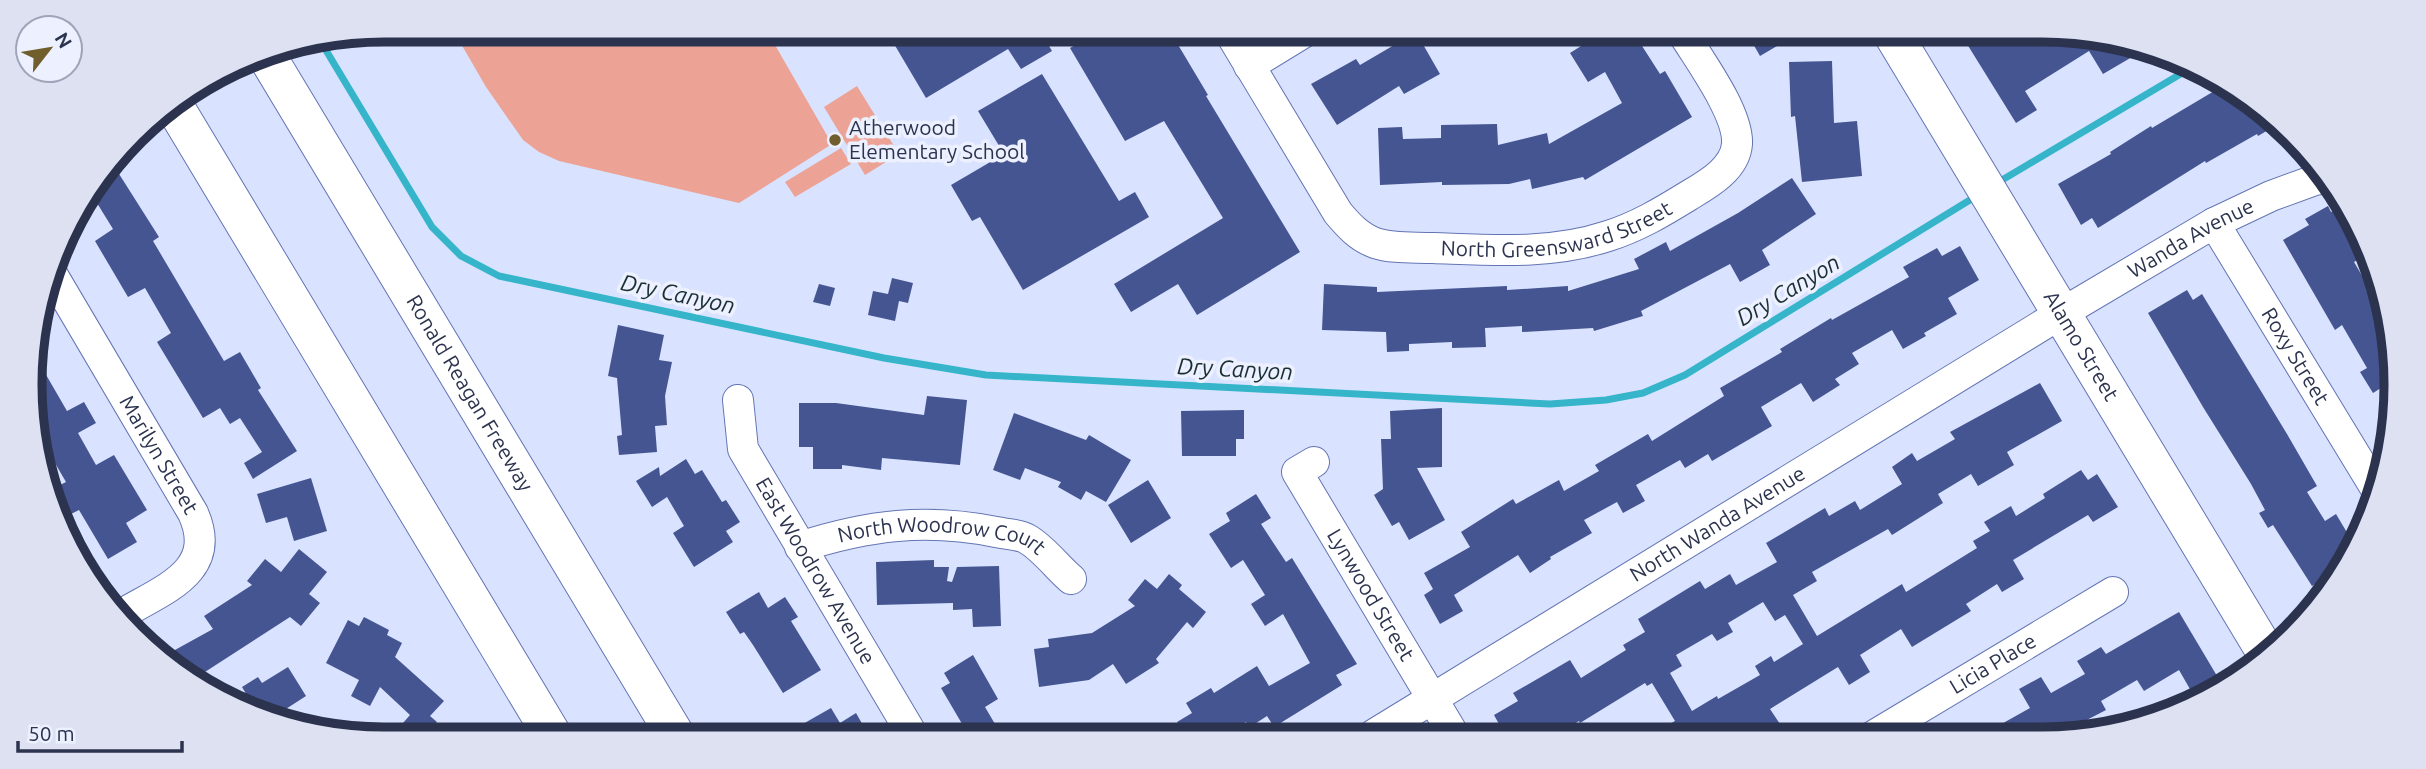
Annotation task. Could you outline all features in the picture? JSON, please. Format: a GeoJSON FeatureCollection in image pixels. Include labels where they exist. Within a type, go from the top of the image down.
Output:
{"type":"FeatureCollection","features":[{"type":"Feature","properties":{"kind":"main road","name":"Alamo Street"},"geometry":{"type":"LineString","coordinates":[[1898,42],[2261,647]]}},
{"type":"Feature","properties":{"kind":"main road","name":"Ronald Reagan Freeway"},"geometry":{"type":"LineString","coordinates":[[270,61],[670,727]]}},
{"type":"Feature","properties":{"kind":"main road"},"geometry":{"type":"LineString","coordinates":[[178,112],[547,727]]}},
{"type":"Feature","properties":{"kind":"street"},"geometry":{"type":"LineString","coordinates":[[1235,42],[1249,66],[1288,42]]}},
{"type":"Feature","properties":{"kind":"street","name":"North Greensward Street"},"geometry":{"type":"LineString","coordinates":[[1249,66],[1338,213],[1350,228],[1366,239],[1392,246],[1517,251],[1573,245],[1608,236],[1648,220],[1703,187],[1731,162],[1737,146],[1731,113],[1688,42]]}},
{"type":"Feature","properties":{"kind":"street","name":"Wanda Avenue"},"geometry":{"type":"LineString","coordinates":[[2062,313],[2214,223],[2271,196],[2316,180]]}},
{"type":"Feature","properties":{"kind":"street","name":"Roxy Street"},"geometry":{"type":"LineString","coordinates":[[2214,223],[2370,480]]}},
{"type":"Feature","properties":{"kind":"street","name":"Marilyn Street"},"geometry":{"type":"LineString","coordinates":[[57,283],[201,529],[201,547],[195,565],[181,579],[128,611]]}},
{"type":"Feature","properties":{"kind":"street","name":"North Wanda Avenue"},"geometry":{"type":"LineString","coordinates":[[1386,727],[2062,313]]}},
{"type":"Feature","properties":{"kind":"street","name":"East Woodrow Avenue"},"geometry":{"type":"LineString","coordinates":[[738,400],[743,449],[908,727]]}},
{"type":"Feature","properties":{"kind":"street","name":"Lynwood Street"},"geometry":{"type":"LineString","coordinates":[[1314,462],[1297,472],[1449,727]]}},
{"type":"Feature","properties":{"kind":"street","name":"North Woodrow Court"},"geometry":{"type":"LineString","coordinates":[[800,547],[840,534],[879,526],[926,523],[965,526],[1027,538],[1071,579]]}},
{"type":"Feature","properties":{"kind":"street","name":"Licia Place"},"geometry":{"type":"LineString","coordinates":[[1888,727],[2113,592]]}},
{"type":"Feature","properties":{"kind":"shaded area"},"geometry":{"type":"Polygon","coordinates":[[[460,42],[773,42],[832,144],[739,203],[559,161],[539,152],[523,140],[486,87],[460,42]]]}},
{"type":"Feature","properties":{"kind":"shaded area"},"geometry":{"type":"Polygon","coordinates":[[[857,86],[899,154],[865,175],[824,107],[857,86]]]}},
{"type":"Feature","properties":{"kind":"shaded area"},"geometry":{"type":"Polygon","coordinates":[[[841,148],[851,164],[795,197],[785,182],[841,148]]]}},
{"type":"Feature","properties":{"kind":"building"},"geometry":{"type":"Polygon","coordinates":[[[893,42],[1047,42],[1052,51],[1021,69],[1008,49],[926,98],[893,42]]]}},
{"type":"Feature","properties":{"kind":"building"},"geometry":{"type":"Polygon","coordinates":[[[1080,42],[1176,42],[1300,252],[1197,315],[1178,284],[1131,312],[1114,284],[1223,218],[1164,121],[1125,141],[1070,48],[1080,42]]]}},
{"type":"Feature","properties":{"kind":"building"},"geometry":{"type":"Polygon","coordinates":[[[1399,42],[1422,42],[1440,74],[1404,94],[1399,86],[1337,125],[1311,84],[1356,59],[1360,65],[1399,42]]]}},
{"type":"Feature","properties":{"kind":"building"},"geometry":{"type":"Polygon","coordinates":[[[1587,42],[1639,42],[1660,74],[1665,71],[1692,117],[1585,180],[1583,177],[1532,189],[1530,179],[1509,184],[1442,185],[1442,182],[1380,185],[1378,128],[1402,127],[1403,139],[1441,138],[1441,125],[1497,124],[1498,145],[1547,133],[1549,144],[1622,103],[1605,72],[1588,82],[1570,53],[1587,42]]]}},
{"type":"Feature","properties":{"kind":"building"},"geometry":{"type":"Polygon","coordinates":[[[1752,42],[1784,42],[1760,56],[1752,42]]]}},
{"type":"Feature","properties":{"kind":"building"},"geometry":{"type":"Polygon","coordinates":[[[2064,43],[2135,55],[2103,74],[2089,51],[2025,91],[2037,110],[2016,123],[1967,44],[2064,43]]]}},
{"type":"Feature","properties":{"kind":"building"},"geometry":{"type":"Polygon","coordinates":[[[1832,61],[1834,123],[1857,121],[1862,176],[1802,182],[1795,116],[1791,117],[1789,62],[1832,61]]]}},
{"type":"Feature","properties":{"kind":"building"},"geometry":{"type":"Polygon","coordinates":[[[1042,74],[1119,201],[1135,192],[1149,217],[1023,290],[980,217],[972,221],[951,185],[1004,154],[978,111],[1042,74]]]}},
{"type":"Feature","properties":{"kind":"building"},"geometry":{"type":"Polygon","coordinates":[[[2216,90],[2270,129],[2206,163],[2205,161],[2098,228],[2092,218],[2081,225],[2058,184],[2111,154],[2110,152],[2151,126],[2152,128],[2216,90]]]}},
{"type":"Feature","properties":{"kind":"building"},"geometry":{"type":"Polygon","coordinates":[[[117,171],[159,237],[153,241],[224,361],[240,352],[261,388],[258,390],[297,451],[253,479],[244,463],[262,452],[240,418],[230,424],[220,408],[203,418],[157,342],[171,333],[145,288],[128,297],[95,241],[113,229],[96,201],[117,171]]]}},
{"type":"Feature","properties":{"kind":"building"},"geometry":{"type":"Polygon","coordinates":[[[1792,178],[1816,214],[1762,250],[1770,265],[1740,282],[1730,264],[1641,311],[1643,316],[1594,331],[1593,328],[1522,332],[1522,326],[1485,328],[1486,347],[1452,348],[1452,342],[1409,344],[1409,351],[1387,352],[1386,332],[1322,330],[1324,284],[1377,287],[1377,292],[1507,286],[1507,290],[1568,286],[1568,291],[1639,269],[1634,259],[1666,242],[1670,251],[1738,213],[1792,178]]]}},
{"type":"Feature","properties":{"kind":"building"},"geometry":{"type":"Polygon","coordinates":[[[2328,206],[2358,253],[2360,259],[2354,262],[2370,289],[2381,340],[2384,386],[2373,393],[2360,372],[2367,368],[2342,325],[2335,330],[2283,240],[2309,225],[2305,219],[2328,206]]]}},
{"type":"Feature","properties":{"kind":"building"},"geometry":{"type":"Polygon","coordinates":[[[1960,246],[1979,280],[1948,298],[1957,314],[1903,349],[1892,330],[1852,353],[1859,364],[1835,379],[1840,385],[1813,402],[1801,383],[1761,407],[1772,426],[1712,461],[1708,454],[1685,468],[1680,460],[1636,485],[1645,501],[1623,513],[1617,502],[1584,520],[1592,533],[1550,557],[1551,559],[1530,573],[1518,555],[1454,595],[1463,611],[1440,624],[1424,595],[1433,589],[1424,573],[1470,547],[1461,532],[1513,499],[1516,504],[1559,480],[1564,491],[1599,471],[1595,465],[1648,434],[1652,441],[1724,396],[1720,388],[1782,352],[1780,349],[1831,318],[1832,320],[1909,277],[1903,267],[1937,248],[1942,256],[1960,246]]]}},
{"type":"Feature","properties":{"kind":"building"},"geometry":{"type":"Polygon","coordinates":[[[892,278],[913,283],[908,303],[899,301],[895,321],[868,315],[873,291],[888,294],[892,278]]]}},
{"type":"Feature","properties":{"kind":"building"},"geometry":{"type":"Polygon","coordinates":[[[819,284],[835,288],[830,306],[813,302],[819,284]]]}},
{"type":"Feature","properties":{"kind":"building"},"geometry":{"type":"Polygon","coordinates":[[[2187,290],[2193,300],[2202,294],[2317,486],[2307,492],[2325,521],[2336,514],[2349,536],[2323,580],[2312,586],[2273,525],[2268,528],[2259,513],[2265,510],[2251,484],[2148,313],[2187,290]]]}},
{"type":"Feature","properties":{"kind":"building"},"geometry":{"type":"Polygon","coordinates":[[[618,325],[664,335],[659,360],[672,362],[665,396],[667,425],[655,426],[657,452],[619,455],[617,436],[622,435],[617,378],[608,376],[618,325]]]}},
{"type":"Feature","properties":{"kind":"building"},"geometry":{"type":"Polygon","coordinates":[[[43,369],[67,411],[84,402],[96,423],[78,433],[96,465],[114,455],[147,510],[126,523],[137,542],[108,559],[79,510],[71,514],[60,493],[58,486],[66,482],[49,451],[43,407],[43,369]]]}},
{"type":"Feature","properties":{"kind":"building"},"geometry":{"type":"Polygon","coordinates":[[[2040,383],[2062,421],[2007,452],[2014,465],[1978,486],[1971,474],[1938,494],[1943,503],[1892,535],[1888,529],[1812,572],[1817,581],[1793,595],[1817,636],[1902,584],[1906,592],[1977,548],[1973,541],[1990,531],[1984,522],[2011,506],[2016,516],[2045,498],[2043,494],[2081,470],[2088,480],[2097,474],[2118,507],[2093,522],[2088,515],[2013,560],[2024,579],[2002,592],[1997,584],[1966,604],[1971,611],[1912,647],[1901,629],[1860,655],[1870,672],[1849,685],[1838,667],[1770,709],[1780,724],[1775,727],[1664,727],[1675,721],[1652,683],[1647,686],[1645,683],[1580,723],[1579,721],[1569,727],[1501,727],[1494,715],[1518,701],[1513,693],[1570,660],[1581,678],[1626,650],[1623,645],[1645,632],[1638,619],[1700,581],[1705,589],[1730,574],[1736,585],[1777,562],[1766,543],[1825,508],[1829,516],[1855,501],[1860,510],[1902,484],[1892,467],[1912,453],[1917,461],[1955,439],[1950,432],[2040,383]],[[1763,602],[1728,623],[1733,632],[1717,641],[1712,634],[1676,655],[1682,666],[1670,673],[1692,711],[1760,675],[1755,666],[1771,656],[1774,662],[1803,644],[1785,615],[1775,621],[1763,602]]]}},
{"type":"Feature","properties":{"kind":"building"},"geometry":{"type":"Polygon","coordinates":[[[927,396],[967,400],[960,465],[882,458],[881,470],[842,465],[842,469],[813,469],[813,447],[799,447],[799,403],[836,403],[924,415],[927,396]]]}},
{"type":"Feature","properties":{"kind":"building"},"geometry":{"type":"Polygon","coordinates":[[[1442,408],[1442,467],[1417,468],[1445,520],[1409,540],[1399,522],[1392,526],[1374,495],[1383,489],[1381,439],[1391,439],[1390,411],[1442,408]]]}},
{"type":"Feature","properties":{"kind":"building"},"geometry":{"type":"Polygon","coordinates":[[[1244,410],[1244,439],[1236,439],[1236,456],[1182,456],[1181,411],[1244,410]]]}},
{"type":"Feature","properties":{"kind":"building"},"geometry":{"type":"Polygon","coordinates":[[[1014,413],[1086,440],[1089,435],[1131,460],[1106,502],[1086,491],[1081,500],[1058,487],[1061,482],[1025,468],[1020,480],[993,470],[1014,413]]]}},
{"type":"Feature","properties":{"kind":"building"},"geometry":{"type":"Polygon","coordinates":[[[686,459],[695,474],[702,470],[722,502],[726,500],[740,522],[726,531],[733,542],[694,567],[673,533],[684,526],[667,497],[652,507],[636,481],[659,467],[660,476],[686,459]]]}},
{"type":"Feature","properties":{"kind":"building"},"geometry":{"type":"Polygon","coordinates":[[[311,478],[327,531],[294,541],[287,517],[266,523],[257,494],[311,478]]]}},
{"type":"Feature","properties":{"kind":"building"},"geometry":{"type":"Polygon","coordinates":[[[1148,480],[1171,518],[1131,543],[1108,505],[1148,480]]]}},
{"type":"Feature","properties":{"kind":"building"},"geometry":{"type":"Polygon","coordinates":[[[1256,494],[1271,518],[1261,524],[1286,562],[1292,558],[1357,664],[1336,675],[1342,685],[1274,727],[1267,716],[1250,727],[1246,722],[1237,727],[1180,727],[1177,722],[1192,713],[1186,703],[1211,688],[1214,693],[1257,666],[1269,686],[1310,663],[1283,614],[1265,626],[1251,604],[1265,595],[1243,560],[1231,568],[1209,534],[1230,521],[1226,513],[1256,494]]]}},
{"type":"Feature","properties":{"kind":"building"},"geometry":{"type":"Polygon","coordinates":[[[299,549],[327,572],[309,594],[320,603],[301,626],[290,617],[202,674],[171,652],[213,629],[204,616],[252,585],[247,581],[265,559],[281,572],[299,549]]]}},
{"type":"Feature","properties":{"kind":"building"},"geometry":{"type":"Polygon","coordinates":[[[934,560],[934,567],[949,567],[947,581],[952,582],[957,567],[999,566],[1001,626],[973,627],[972,609],[953,610],[953,603],[877,605],[876,562],[934,560]]]}},
{"type":"Feature","properties":{"kind":"building"},"geometry":{"type":"Polygon","coordinates":[[[1169,574],[1182,585],[1179,589],[1206,612],[1193,628],[1187,622],[1156,659],[1159,663],[1126,684],[1113,664],[1089,680],[1039,687],[1034,649],[1049,647],[1048,639],[1092,633],[1135,606],[1128,600],[1145,579],[1157,589],[1169,574]]]}},
{"type":"Feature","properties":{"kind":"building"},"geometry":{"type":"Polygon","coordinates":[[[759,592],[768,608],[785,597],[798,617],[791,621],[821,670],[783,693],[744,632],[740,634],[726,612],[759,592]]]}},
{"type":"Feature","properties":{"kind":"building"},"geometry":{"type":"Polygon","coordinates":[[[2179,612],[2218,678],[2192,692],[2179,670],[2144,691],[2137,680],[2101,701],[2106,710],[2078,725],[1996,727],[2030,708],[2019,689],[2041,677],[2051,693],[2085,674],[2077,661],[2101,647],[2106,654],[2179,612]]]}},
{"type":"Feature","properties":{"kind":"building"},"geometry":{"type":"Polygon","coordinates":[[[364,617],[389,630],[387,635],[402,643],[395,657],[444,701],[430,716],[437,722],[432,727],[407,727],[403,723],[410,715],[380,687],[370,706],[351,696],[359,680],[326,663],[348,620],[359,626],[364,617]]]}},
{"type":"Feature","properties":{"kind":"building"},"geometry":{"type":"Polygon","coordinates":[[[973,655],[998,699],[985,707],[995,724],[990,727],[964,727],[941,688],[950,683],[944,673],[973,655]]]}},
{"type":"Feature","properties":{"kind":"building"},"geometry":{"type":"Polygon","coordinates":[[[288,667],[306,696],[282,711],[274,709],[249,699],[242,687],[258,677],[262,683],[288,667]]]}},
{"type":"Feature","properties":{"kind":"building"},"geometry":{"type":"Polygon","coordinates":[[[831,708],[840,723],[856,713],[864,727],[798,727],[831,708]]]}},
{"type":"Feature","properties":{"kind":"waterway","name":"Dry Canyon"},"geometry":{"type":"LineString","coordinates":[[324,48],[432,227],[461,256],[499,276],[884,358],[986,375],[1550,404],[1606,400],[1643,393],[1685,375],[1978,195]]}},
{"type":"Feature","properties":{"kind":"waterway","name":"Dry Canyon"},"geometry":{"type":"LineString","coordinates":[[1997,183],[2183,73]]}},
{"type":"Feature","properties":{"kind":"place","name":"Atherwood Elementary School"},"geometry":{"type":"Point","coordinates":[835,140]}}]}
